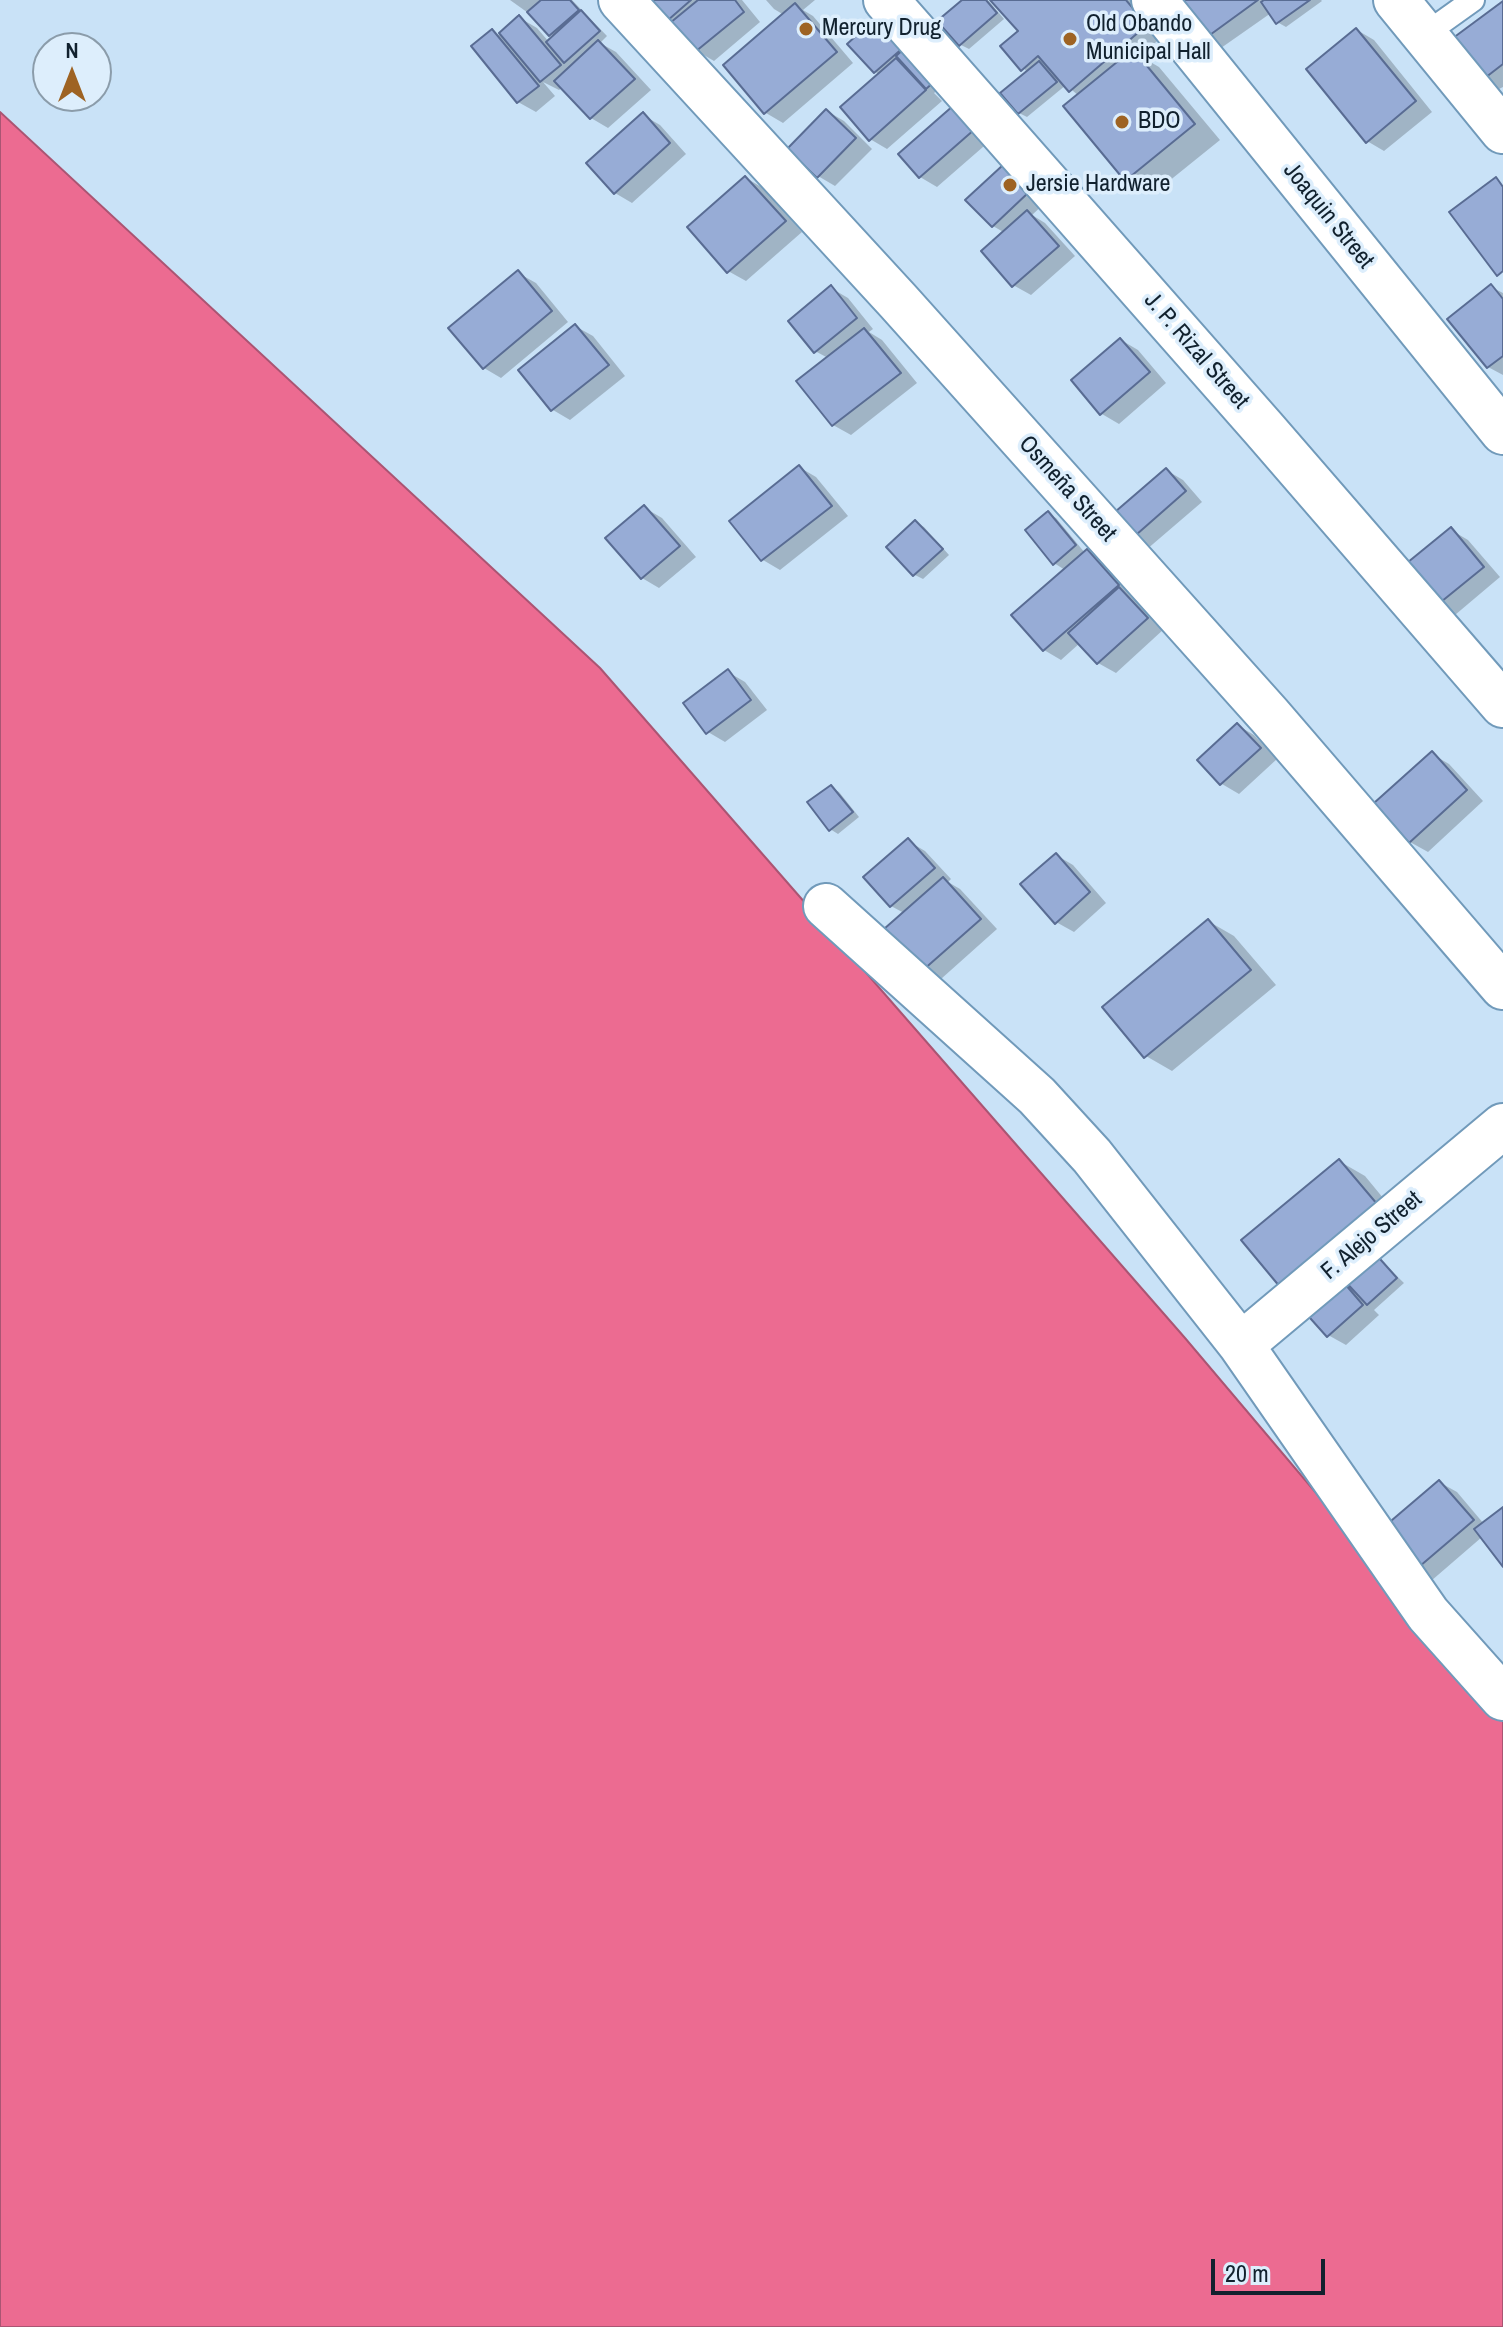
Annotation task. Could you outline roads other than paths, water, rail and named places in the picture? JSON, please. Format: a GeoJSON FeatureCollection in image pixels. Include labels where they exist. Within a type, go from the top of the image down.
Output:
{"type":"FeatureCollection","features":[{"type":"Feature","properties":{"kind":"street","name":"Osmeña Street"},"geometry":{"type":"LineString","coordinates":[[621,0],[898,301],[1259,703],[1503,987]]}},
{"type":"Feature","properties":{"kind":"street","name":"J. P. Rizal Street"},"geometry":{"type":"LineString","coordinates":[[886,0],[1503,705]]}},
{"type":"Feature","properties":{"kind":"street","name":"Joaquin Street"},"geometry":{"type":"LineString","coordinates":[[1154,0],[1503,432]]}},
{"type":"Feature","properties":{"kind":"street"},"geometry":{"type":"LineString","coordinates":[[1396,0],[1503,131]]}},
{"type":"Feature","properties":{"kind":"street"},"geometry":{"type":"LineString","coordinates":[[826,906],[1037,1096],[1092,1156],[1241,1345],[1428,1614],[1503,1698]]}},
{"type":"Feature","properties":{"kind":"street","name":"F. Alejo Street"},"geometry":{"type":"LineString","coordinates":[[1241,1345],[1503,1126]]}},
{"type":"Feature","properties":{"kind":"lane"},"geometry":{"type":"LineString","coordinates":[[1424,35],[1473,0]]}},
{"type":"Feature","properties":{"kind":"place","name":"Mercury Drug"},"geometry":{"type":"Point","coordinates":[806,29]}},
{"type":"Feature","properties":{"kind":"place","name":"Old Obando Municipal Hall"},"geometry":{"type":"Point","coordinates":[1070,39]}},
{"type":"Feature","properties":{"kind":"place","name":"BDO"},"geometry":{"type":"Point","coordinates":[1122,122]}},
{"type":"Feature","properties":{"kind":"place","name":"Jersie Hardware"},"geometry":{"type":"Point","coordinates":[1010,185]}}]}
